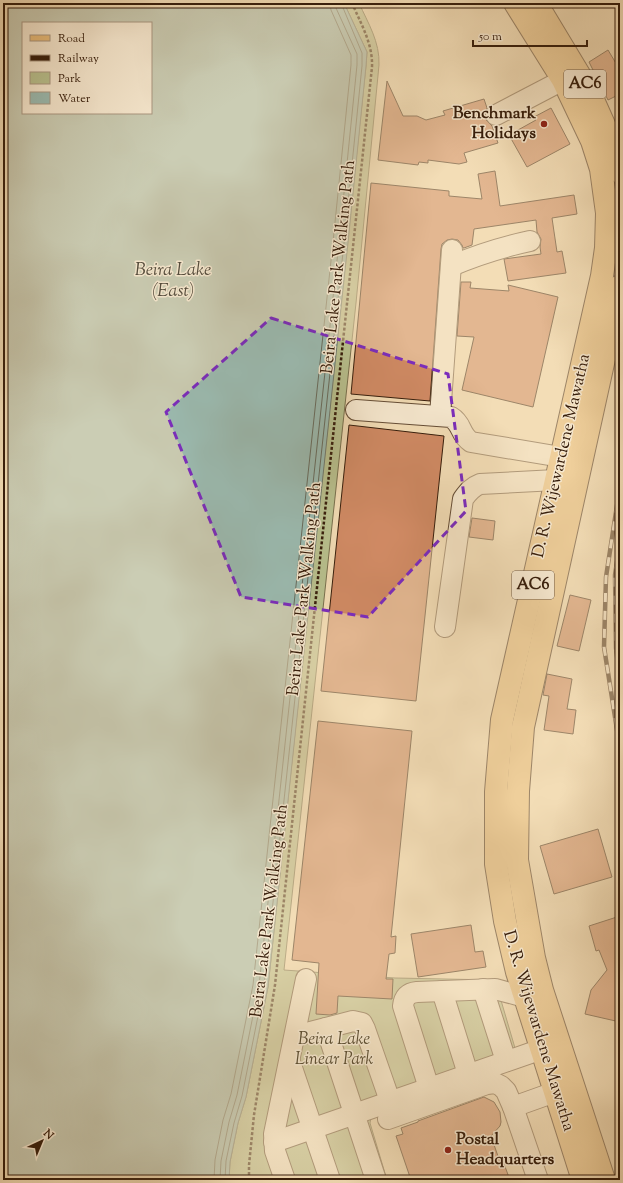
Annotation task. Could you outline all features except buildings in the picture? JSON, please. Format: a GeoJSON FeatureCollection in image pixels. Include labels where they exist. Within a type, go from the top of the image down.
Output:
{"type":"FeatureCollection","features":[{"type":"Feature","properties":{"kind":"main road","name":"D. R. Wijewardene Mawatha"},"geometry":{"type":"LineString","coordinates":[[515,3],[563,80],[592,141],[601,169],[607,213],[606,248],[602,276],[552,456],[549,480],[502,720],[496,792],[496,864],[505,921],[517,972],[583,1180]]}},
{"type":"Feature","properties":{"kind":"main road","name":"AC6"},"geometry":{"type":"LineString","coordinates":[[536,3],[590,92],[614,147],[620,172]]}},
{"type":"Feature","properties":{"kind":"main road","name":"D. R. Wijewardene Mawatha"},"geometry":{"type":"LineString","coordinates":[[604,1180],[542,990],[534,958],[517,860],[518,792],[522,727],[620,286]]}},
{"type":"Feature","properties":{"kind":"lane"},"geometry":{"type":"LineString","coordinates":[[496,115],[563,80]]}},
{"type":"Feature","properties":{"kind":"lane"},"geometry":{"type":"LineString","coordinates":[[440,416],[451,258],[471,257],[501,247],[530,241]]}},
{"type":"Feature","properties":{"kind":"lane"},"geometry":{"type":"LineString","coordinates":[[356,410],[451,417],[460,425],[462,434],[471,442],[552,456]]}},
{"type":"Feature","properties":{"kind":"lane"},"geometry":{"type":"LineString","coordinates":[[445,626],[463,499],[474,486],[480,484],[549,480]]}},
{"type":"Feature","properties":{"kind":"lane"},"geometry":{"type":"LineString","coordinates":[[285,1180],[275,1151],[274,1142],[306,979]]}},
{"type":"Feature","properties":{"kind":"lane"},"geometry":{"type":"LineString","coordinates":[[483,989],[506,1061]]}},
{"type":"Feature","properties":{"kind":"lane"},"geometry":{"type":"LineString","coordinates":[[429,1088],[403,1006],[406,996],[412,992],[497,989],[525,997]]}},
{"type":"Feature","properties":{"kind":"lane"},"geometry":{"type":"LineString","coordinates":[[442,991],[468,1074]]}},
{"type":"Feature","properties":{"kind":"lane"},"geometry":{"type":"LineString","coordinates":[[295,1036],[354,1021],[362,1023],[389,1110]]}},
{"type":"Feature","properties":{"kind":"lane"},"geometry":{"type":"LineString","coordinates":[[326,1028],[376,1180]]}},
{"type":"Feature","properties":{"kind":"lane"},"geometry":{"type":"LineString","coordinates":[[389,1110],[429,1088],[542,1049]]}},
{"type":"Feature","properties":{"kind":"lane"},"geometry":{"type":"LineString","coordinates":[[290,1062],[330,1180]]}},
{"type":"Feature","properties":{"kind":"lane"},"geometry":{"type":"LineString","coordinates":[[274,1142],[354,1114],[389,1110],[495,1083],[506,1091],[538,1180]]}},
{"type":"Feature","properties":{"kind":"lane"},"geometry":{"type":"LineString","coordinates":[[513,1107],[555,1092]]}},
{"type":"Feature","properties":{"kind":"path","name":"Beira Lake Park Walking Path"},"geometry":{"type":"LineString","coordinates":[[249,1180],[254,1115],[275,985],[372,67],[370,45],[352,3]]}},
{"type":"Feature","properties":{"kind":"highlighted area"},"geometry":{"type":"Polygon","coordinates":[[[271,318],[448,374],[466,511],[368,617],[241,597],[166,412],[271,318]]]}},
{"type":"Feature","properties":{"kind":"green space","name":"Beira Lake Linear Park"},"geometry":{"type":"Polygon","coordinates":[[[344,3],[359,3],[370,25],[378,48],[379,65],[356,303],[284,970],[395,978],[495,980],[520,1065],[371,1118],[370,1123],[387,1180],[229,1180],[230,1162],[238,1123],[246,1097],[268,987],[366,66],[367,52],[344,3]]]}},
{"type":"Feature","properties":{"kind":"water","name":"Beira Lake (East)"},"geometry":{"type":"Polygon","coordinates":[[[3,3],[344,3],[367,52],[348,243],[268,987],[246,1097],[238,1123],[230,1162],[229,1180],[3,1180],[3,3]]]}},
{"type":"Feature","properties":{"kind":"railway"},"geometry":{"type":"LineString","coordinates":[[620,486],[606,577],[604,647],[620,749]]}},
{"type":"Feature","properties":{"kind":"railway"},"geometry":{"type":"LineString","coordinates":[[620,542],[615,575],[616,648],[620,681]]}},
{"type":"Feature","properties":{"kind":"place","name":"Benchmark Holidays"},"geometry":{"type":"Point","coordinates":[544,124]}},
{"type":"Feature","properties":{"kind":"place","name":"Postal Headquarters"},"geometry":{"type":"Point","coordinates":[448,1150]}}]}
